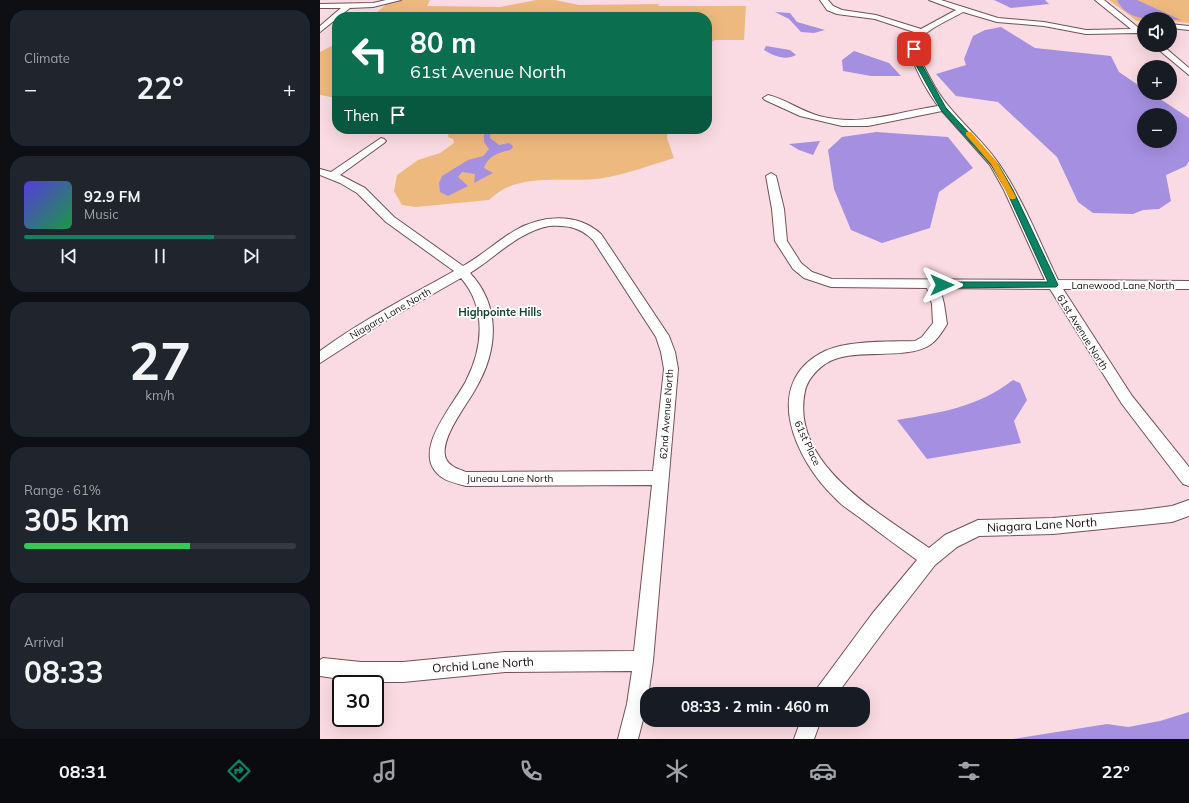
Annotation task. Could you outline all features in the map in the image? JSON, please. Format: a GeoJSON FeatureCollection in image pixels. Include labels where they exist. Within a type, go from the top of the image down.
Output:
{"type":"FeatureCollection","features":[{"type":"Feature","properties":{"kind":"street"},"geometry":{"type":"LineString","coordinates":[[320,6],[373,5],[397,0]]}},
{"type":"Feature","properties":{"kind":"street"},"geometry":{"type":"LineString","coordinates":[[824,0],[830,8],[840,12],[876,17],[922,32],[961,10]]}},
{"type":"Feature","properties":{"kind":"street"},"geometry":{"type":"LineString","coordinates":[[933,0],[997,20],[1048,24],[1086,32],[1137,31]]}},
{"type":"Feature","properties":{"kind":"street"},"geometry":{"type":"LineString","coordinates":[[1099,0],[1137,27]]}},
{"type":"Feature","properties":{"kind":"street"},"geometry":{"type":"LineString","coordinates":[[340,12],[347,6]]}},
{"type":"Feature","properties":{"kind":"street"},"geometry":{"type":"LineString","coordinates":[[320,30],[332,19]]}},
{"type":"Feature","properties":{"kind":"street"},"geometry":{"type":"LineString","coordinates":[[1177,27],[1189,28]]}},
{"type":"Feature","properties":{"kind":"street"},"geometry":{"type":"LineString","coordinates":[[1177,30],[1189,31]]}},
{"type":"Feature","properties":{"kind":"street","name":"61st Avenue North"},"geometry":{"type":"LineString","coordinates":[[922,32],[915,42],[916,56],[944,108],[994,164],[1009,190],[1054,285],[1127,400],[1189,480]]}},
{"type":"Feature","properties":{"kind":"street"},"geometry":{"type":"LineString","coordinates":[[1165,52],[1189,72]]}},
{"type":"Feature","properties":{"kind":"street"},"geometry":{"type":"LineString","coordinates":[[768,98],[807,116],[849,123],[887,120],[914,112],[944,108]]}},
{"type":"Feature","properties":{"kind":"street"},"geometry":{"type":"LineString","coordinates":[[326,174],[381,141]]}},
{"type":"Feature","properties":{"kind":"street","name":"Juneau Lane North"},"geometry":{"type":"LineString","coordinates":[[326,174],[359,189],[391,221],[462,271],[474,285],[482,301],[486,319],[486,340],[481,361],[471,384],[450,417],[436,454],[438,464],[445,472],[454,477],[466,479],[661,478]]}},
{"type":"Feature","properties":{"kind":"street","name":"Lanewood Lane North"},"geometry":{"type":"LineString","coordinates":[[771,176],[778,209],[781,241],[797,266],[808,275],[831,283],[933,285],[1189,285]]}},
{"type":"Feature","properties":{"kind":"street","name":"62nd Avenue North"},"geometry":{"type":"LineString","coordinates":[[462,271],[496,251],[520,233],[532,227],[558,222],[571,223],[591,230],[653,321],[668,352],[671,369],[670,388],[643,661],[636,704],[628,739]]}},
{"type":"Feature","properties":{"kind":"street","name":"Niagara Lane North"},"geometry":{"type":"LineString","coordinates":[[320,358],[368,324],[462,271]]}},
{"type":"Feature","properties":{"kind":"street","name":"61st Place"},"geometry":{"type":"LineString","coordinates":[[929,559],[840,492],[823,474],[812,458],[796,420],[795,395],[800,381],[806,373],[818,362],[831,354],[917,346],[927,341],[940,324],[938,304],[933,285]]}},
{"type":"Feature","properties":{"kind":"street","name":"Niagara Lane North"},"geometry":{"type":"LineString","coordinates":[[830,687],[879,620],[929,559],[951,541],[978,528],[1053,526],[1142,518],[1172,514],[1189,508]]}},
{"type":"Feature","properties":{"kind":"street","name":"Orchid Lane North"},"geometry":{"type":"LineString","coordinates":[[323,668],[361,672],[403,672],[505,662],[643,661]]}},
{"type":"Feature","properties":{"kind":"street"},"geometry":{"type":"LineString","coordinates":[[804,739],[808,727]]}},
{"type":"Feature","properties":{"kind":"shaded area"},"geometry":{"type":"Polygon","coordinates":[[[390,0],[430,0],[427,6],[500,7],[536,0],[555,0],[579,5],[658,4],[659,6],[746,6],[744,40],[715,40],[712,42],[712,12],[377,12],[390,0]]]}},
{"type":"Feature","properties":{"kind":"shaded area"},"geometry":{"type":"Polygon","coordinates":[[[994,0],[1045,0],[1049,4],[1011,8],[994,0]]]}},
{"type":"Feature","properties":{"kind":"shaded area"},"geometry":{"type":"Polygon","coordinates":[[[1109,0],[1189,0],[1189,23],[1177,22],[1177,12],[1137,12],[1137,21],[1109,0]]]}},
{"type":"Feature","properties":{"kind":"shaded area"},"geometry":{"type":"Polygon","coordinates":[[[1117,0],[1137,0],[1163,12],[1137,12],[1137,17],[1122,8],[1117,0]]]}},
{"type":"Feature","properties":{"kind":"shaded area"},"geometry":{"type":"Polygon","coordinates":[[[775,12],[790,13],[797,22],[825,30],[814,33],[801,32],[789,19],[775,12]]]}},
{"type":"Feature","properties":{"kind":"shaded area"},"geometry":{"type":"Polygon","coordinates":[[[1001,27],[1035,48],[1111,56],[1119,72],[1137,84],[1137,100],[1162,100],[1174,108],[1137,108],[1137,148],[1177,148],[1177,110],[1189,118],[1189,161],[1186,166],[1166,175],[1171,201],[1159,209],[1143,210],[1133,214],[1093,213],[1078,202],[1057,157],[998,102],[956,96],[936,74],[966,65],[964,59],[973,36],[985,30],[1001,27]]]}},
{"type":"Feature","properties":{"kind":"shaded area"},"geometry":{"type":"Polygon","coordinates":[[[332,46],[332,97],[320,95],[320,52],[332,46]]]}},
{"type":"Feature","properties":{"kind":"shaded area"},"geometry":{"type":"Polygon","coordinates":[[[766,46],[790,50],[796,55],[788,58],[776,56],[764,50],[766,46]]]}},
{"type":"Feature","properties":{"kind":"shaded area"},"geometry":{"type":"Polygon","coordinates":[[[854,51],[889,63],[901,76],[871,76],[843,71],[842,60],[854,51]]]}},
{"type":"Feature","properties":{"kind":"shaded area"},"geometry":{"type":"Polygon","coordinates":[[[876,132],[948,137],[973,168],[939,192],[930,228],[882,243],[851,230],[834,189],[828,150],[842,137],[876,132]]]}},
{"type":"Feature","properties":{"kind":"shaded area"},"geometry":{"type":"Polygon","coordinates":[[[448,134],[667,134],[667,138],[674,158],[630,172],[603,178],[528,181],[501,191],[489,200],[416,207],[402,205],[394,191],[397,175],[418,160],[440,153],[454,143],[453,139],[448,137],[448,134]]]}},
{"type":"Feature","properties":{"kind":"shaded area"},"geometry":{"type":"Polygon","coordinates":[[[484,134],[490,134],[490,138],[499,145],[509,143],[513,146],[512,149],[495,155],[486,163],[484,168],[493,173],[474,183],[475,174],[462,172],[458,177],[468,186],[448,196],[440,192],[439,183],[442,176],[468,160],[483,156],[489,149],[484,142],[484,134]]]}},
{"type":"Feature","properties":{"kind":"shaded area"},"geometry":{"type":"Polygon","coordinates":[[[820,141],[813,155],[799,150],[789,144],[820,141]]]}},
{"type":"Feature","properties":{"kind":"shaded area"},"geometry":{"type":"Polygon","coordinates":[[[1013,380],[1020,383],[1027,400],[1014,421],[1021,443],[927,459],[897,420],[958,408],[986,397],[1013,380]]]}},
{"type":"Feature","properties":{"kind":"shaded area"},"geometry":{"type":"Polygon","coordinates":[[[1189,712],[1189,739],[1013,739],[1107,724],[1128,727],[1160,721],[1189,712]]]}},
{"type":"Feature","properties":{"kind":"slow traffic"},"geometry":{"type":"LineString","coordinates":[[968,134],[994,164],[1012,197]]}},
{"type":"Feature","properties":{"kind":"district","name":"Highpointe Hills"},"geometry":{"type":"Point","coordinates":[500,312]}},
{"type":"Feature","properties":{"kind":"route"},"geometry":{"type":"LineString","coordinates":[[914,49],[919,65],[944,108],[994,164],[1009,190],[1054,285],[942,285]]}}]}
